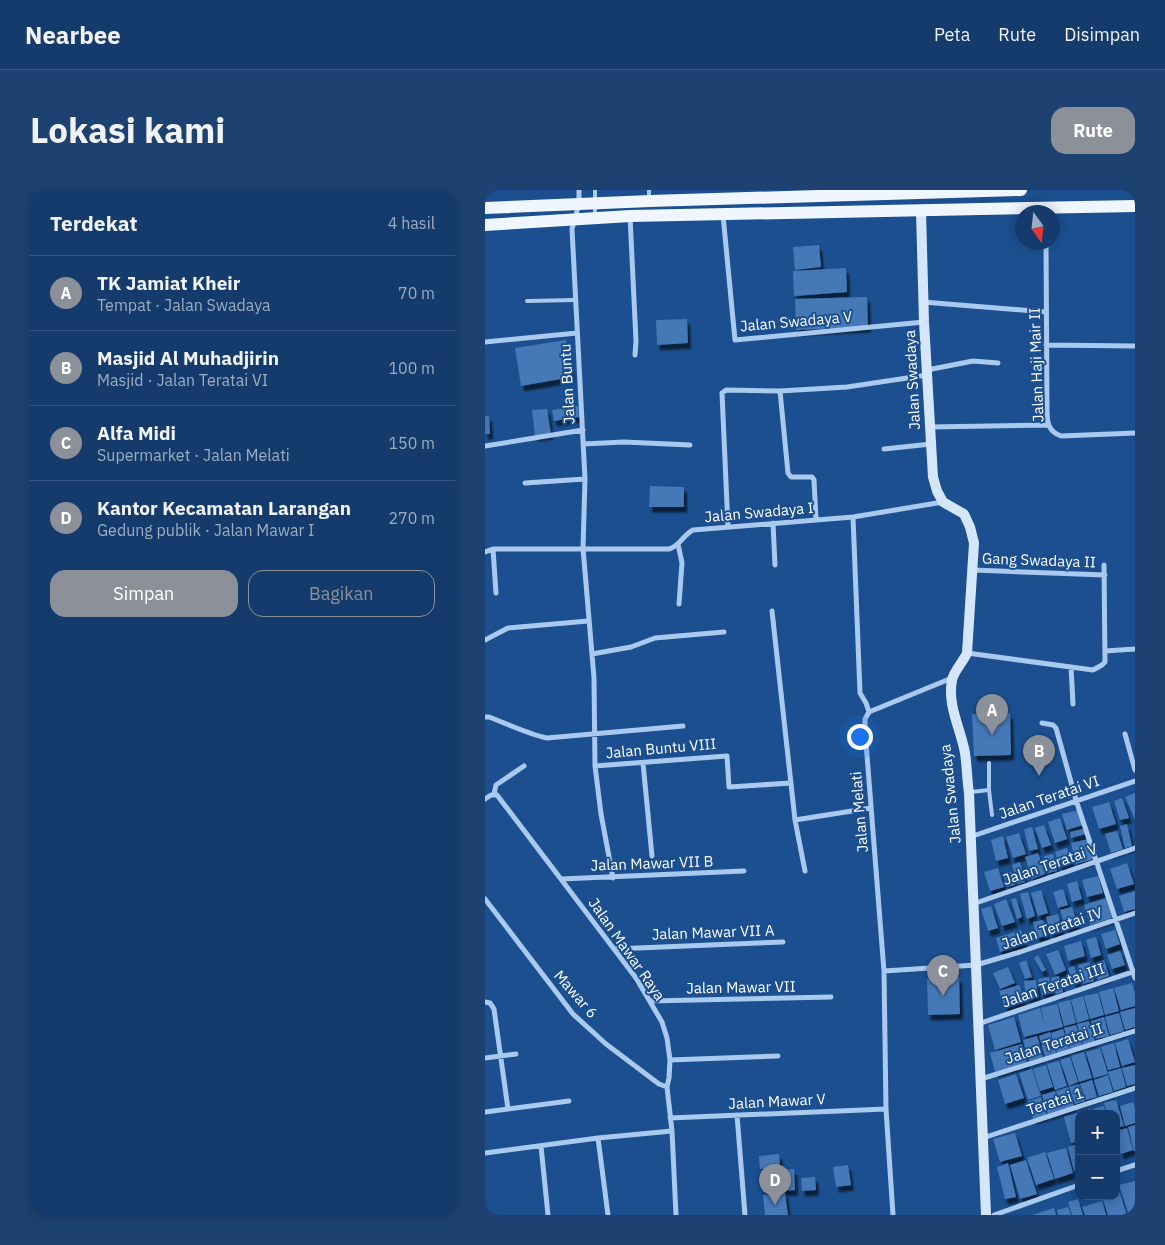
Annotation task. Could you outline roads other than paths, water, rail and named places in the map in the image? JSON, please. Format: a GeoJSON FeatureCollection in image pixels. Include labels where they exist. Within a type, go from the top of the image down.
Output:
{"type":"FeatureCollection","features":[{"type":"Feature","properties":{"kind":"main road"},"geometry":{"type":"LineString","coordinates":[[485,208],[579,204],[595,196],[1021,190]]}},
{"type":"Feature","properties":{"kind":"main road"},"geometry":{"type":"LineString","coordinates":[[1060,209],[1135,206]]}},
{"type":"Feature","properties":{"kind":"main road"},"geometry":{"type":"LineString","coordinates":[[485,225],[630,216],[1015,210]]}},
{"type":"Feature","properties":{"kind":"street","name":"Jalan Buntu"},"geometry":{"type":"LineString","coordinates":[[579,190],[579,204],[572,229],[585,479],[583,548],[594,678],[593,732],[595,766],[601,814],[613,878]]}},
{"type":"Feature","properties":{"kind":"street","name":"Jalan Swadaya"},"geometry":{"type":"LineString","coordinates":[[921,211],[923,302],[933,477],[943,502]]}},
{"type":"Feature","properties":{"kind":"street","name":"Jalan Swadaya V"},"geometry":{"type":"LineString","coordinates":[[723,215],[735,340],[924,322]]}},
{"type":"Feature","properties":{"kind":"street"},"geometry":{"type":"LineString","coordinates":[[630,216],[636,341],[635,355]]}},
{"type":"Feature","properties":{"kind":"street","name":"Jalan Haji Mair II"},"geometry":{"type":"LineString","coordinates":[[1046,250],[1046,345],[1049,425],[1051,431],[1061,436],[1135,433]]}},
{"type":"Feature","properties":{"kind":"street"},"geometry":{"type":"LineString","coordinates":[[923,302],[1046,312]]}},
{"type":"Feature","properties":{"kind":"street"},"geometry":{"type":"LineString","coordinates":[[485,342],[577,332]]}},
{"type":"Feature","properties":{"kind":"street"},"geometry":{"type":"LineString","coordinates":[[1046,345],[1135,346]]}},
{"type":"Feature","properties":{"kind":"street"},"geometry":{"type":"LineString","coordinates":[[728,527],[723,404],[723,393],[726,390],[779,391],[847,387],[973,362],[998,363]]}},
{"type":"Feature","properties":{"kind":"street"},"geometry":{"type":"LineString","coordinates":[[779,391],[787,473],[791,477],[812,478],[814,480],[816,519]]}},
{"type":"Feature","properties":{"kind":"street"},"geometry":{"type":"LineString","coordinates":[[930,427],[1049,425]]}},
{"type":"Feature","properties":{"kind":"street"},"geometry":{"type":"LineString","coordinates":[[485,446],[583,430]]}},
{"type":"Feature","properties":{"kind":"street"},"geometry":{"type":"LineString","coordinates":[[583,444],[624,442],[690,446]]}},
{"type":"Feature","properties":{"kind":"street"},"geometry":{"type":"LineString","coordinates":[[884,449],[931,444]]}},
{"type":"Feature","properties":{"kind":"street"},"geometry":{"type":"LineString","coordinates":[[525,483],[585,479]]}},
{"type":"Feature","properties":{"kind":"street"},"geometry":{"type":"LineString","coordinates":[[853,517],[860,692],[869,712],[952,678],[967,653],[974,543],[964,514],[943,502]]}},
{"type":"Feature","properties":{"kind":"street","name":"Jalan Swadaya I"},"geometry":{"type":"LineString","coordinates":[[485,552],[493,549],[669,549],[676,546],[693,530],[853,517],[943,502]]}},
{"type":"Feature","properties":{"kind":"street"},"geometry":{"type":"LineString","coordinates":[[773,523],[775,565]]}},
{"type":"Feature","properties":{"kind":"street"},"geometry":{"type":"LineString","coordinates":[[678,544],[682,563],[679,604]]}},
{"type":"Feature","properties":{"kind":"street"},"geometry":{"type":"LineString","coordinates":[[493,549],[496,593]]}},
{"type":"Feature","properties":{"kind":"street"},"geometry":{"type":"LineString","coordinates":[[967,653],[1093,670],[1098,668],[1105,662],[1104,565]]}},
{"type":"Feature","properties":{"kind":"street","name":"Gang Swadaya II"},"geometry":{"type":"LineString","coordinates":[[973,570],[1105,575]]}},
{"type":"Feature","properties":{"kind":"street"},"geometry":{"type":"LineString","coordinates":[[772,611],[795,820],[805,871]]}},
{"type":"Feature","properties":{"kind":"street"},"geometry":{"type":"LineString","coordinates":[[485,640],[508,628],[588,621]]}},
{"type":"Feature","properties":{"kind":"street"},"geometry":{"type":"LineString","coordinates":[[592,654],[631,647],[655,638],[724,632]]}},
{"type":"Feature","properties":{"kind":"street"},"geometry":{"type":"LineString","coordinates":[[1105,650],[1135,649]]}},
{"type":"Feature","properties":{"kind":"street"},"geometry":{"type":"LineString","coordinates":[[1071,667],[1073,704]]}},
{"type":"Feature","properties":{"kind":"street","name":"Jalan Swadaya"},"geometry":{"type":"LineString","coordinates":[[952,678],[952,703],[965,752],[969,793],[986,1215]]}},
{"type":"Feature","properties":{"kind":"street","name":"Jalan Melati"},"geometry":{"type":"LineString","coordinates":[[869,712],[865,720],[865,730],[884,971],[886,1109],[893,1215]]}},
{"type":"Feature","properties":{"kind":"street"},"geometry":{"type":"LineString","coordinates":[[485,717],[489,716],[532,735],[547,738],[593,732],[631,731],[683,726]]}},
{"type":"Feature","properties":{"kind":"street"},"geometry":{"type":"LineString","coordinates":[[1042,723],[1053,725],[1056,728],[1076,800],[1135,978]]}},
{"type":"Feature","properties":{"kind":"street"},"geometry":{"type":"LineString","coordinates":[[1125,734],[1135,770]]}},
{"type":"Feature","properties":{"kind":"street","name":"Jalan Buntu VIII"},"geometry":{"type":"LineString","coordinates":[[595,766],[727,756],[729,787],[791,782]]}},
{"type":"Feature","properties":{"kind":"street"},"geometry":{"type":"LineString","coordinates":[[643,763],[652,856]]}},
{"type":"Feature","properties":{"kind":"street"},"geometry":{"type":"LineString","coordinates":[[485,799],[494,794],[496,784],[524,766]]}},
{"type":"Feature","properties":{"kind":"street","name":"Jalan Teratai VI"},"geometry":{"type":"LineString","coordinates":[[970,836],[1135,781]]}},
{"type":"Feature","properties":{"kind":"street","name":"Jalan Mawar Raya"},"geometry":{"type":"LineString","coordinates":[[494,794],[497,795],[636,978],[662,1022],[667,1038],[670,1060],[667,1087],[672,1131],[676,1215]]}},
{"type":"Feature","properties":{"kind":"street"},"geometry":{"type":"LineString","coordinates":[[795,820],[871,808]]}},
{"type":"Feature","properties":{"kind":"street","name":"Jalan Teratai V"},"geometry":{"type":"LineString","coordinates":[[973,904],[1135,848]]}},
{"type":"Feature","properties":{"kind":"street","name":"Jalan Mawar VII B"},"geometry":{"type":"LineString","coordinates":[[561,879],[743,872]]}},
{"type":"Feature","properties":{"kind":"street","name":"Mawar 6"},"geometry":{"type":"LineString","coordinates":[[485,899],[573,1014],[606,1044],[659,1084],[667,1087]]}},
{"type":"Feature","properties":{"kind":"street","name":"Jalan Teratai IV"},"geometry":{"type":"LineString","coordinates":[[976,965],[1135,913]]}},
{"type":"Feature","properties":{"kind":"street","name":"Jalan Mawar VII A"},"geometry":{"type":"LineString","coordinates":[[614,949],[783,942]]}},
{"type":"Feature","properties":{"kind":"street"},"geometry":{"type":"LineString","coordinates":[[884,971],[976,965]]}},
{"type":"Feature","properties":{"kind":"street","name":"Jalan Teratai III"},"geometry":{"type":"LineString","coordinates":[[978,1024],[1134,971]]}},
{"type":"Feature","properties":{"kind":"street","name":"Jalan Mawar VII"},"geometry":{"type":"LineString","coordinates":[[650,1001],[831,997]]}},
{"type":"Feature","properties":{"kind":"street"},"geometry":{"type":"LineString","coordinates":[[485,1002],[490,1003],[494,1010],[508,1109]]}},
{"type":"Feature","properties":{"kind":"street","name":"Jalan Teratai II"},"geometry":{"type":"LineString","coordinates":[[981,1079],[1135,1031]]}},
{"type":"Feature","properties":{"kind":"street"},"geometry":{"type":"LineString","coordinates":[[485,1058],[516,1054]]}},
{"type":"Feature","properties":{"kind":"street"},"geometry":{"type":"LineString","coordinates":[[670,1060],[778,1056]]}},
{"type":"Feature","properties":{"kind":"street","name":"Teratai 1"},"geometry":{"type":"LineString","coordinates":[[983,1138],[1135,1088]]}},
{"type":"Feature","properties":{"kind":"street"},"geometry":{"type":"LineString","coordinates":[[485,1112],[569,1100]]}},
{"type":"Feature","properties":{"kind":"street","name":"Jalan Mawar V"},"geometry":{"type":"LineString","coordinates":[[670,1118],[886,1109]]}},
{"type":"Feature","properties":{"kind":"street"},"geometry":{"type":"LineString","coordinates":[[737,1115],[745,1215]]}},
{"type":"Feature","properties":{"kind":"street"},"geometry":{"type":"LineString","coordinates":[[485,1153],[598,1138],[672,1131]]}},
{"type":"Feature","properties":{"kind":"street"},"geometry":{"type":"LineString","coordinates":[[598,1138],[608,1215]]}},
{"type":"Feature","properties":{"kind":"street"},"geometry":{"type":"LineString","coordinates":[[541,1146],[548,1215]]}},
{"type":"Feature","properties":{"kind":"street"},"geometry":{"type":"LineString","coordinates":[[1120,1171],[1135,1165]]}},
{"type":"Feature","properties":{"kind":"street"},"geometry":{"type":"LineString","coordinates":[[994,1215],[1075,1186]]}},
{"type":"Feature","properties":{"kind":"lane"},"geometry":{"type":"LineString","coordinates":[[595,196],[595,218]]}},
{"type":"Feature","properties":{"kind":"lane"},"geometry":{"type":"LineString","coordinates":[[527,301],[575,300]]}},
{"type":"Feature","properties":{"kind":"lane"},"geometry":{"type":"LineString","coordinates":[[989,763],[989,790],[992,815]]}},
{"type":"Feature","properties":{"kind":"lane"},"geometry":{"type":"LineString","coordinates":[[969,793],[989,790]]}},
{"type":"Feature","properties":{"kind":"place","name":"TK Jamiat Kheir"},"geometry":{"type":"Point","coordinates":[992,735]}},
{"type":"Feature","properties":{"kind":"place","name":"Masjid Al Muhadjirin"},"geometry":{"type":"Point","coordinates":[1039,776]}},
{"type":"Feature","properties":{"kind":"place","name":"Alfa Midi"},"geometry":{"type":"Point","coordinates":[943,996]}},
{"type":"Feature","properties":{"kind":"place","name":"Kantor Kecamatan Larangan"},"geometry":{"type":"Point","coordinates":[775,1205]}}]}
